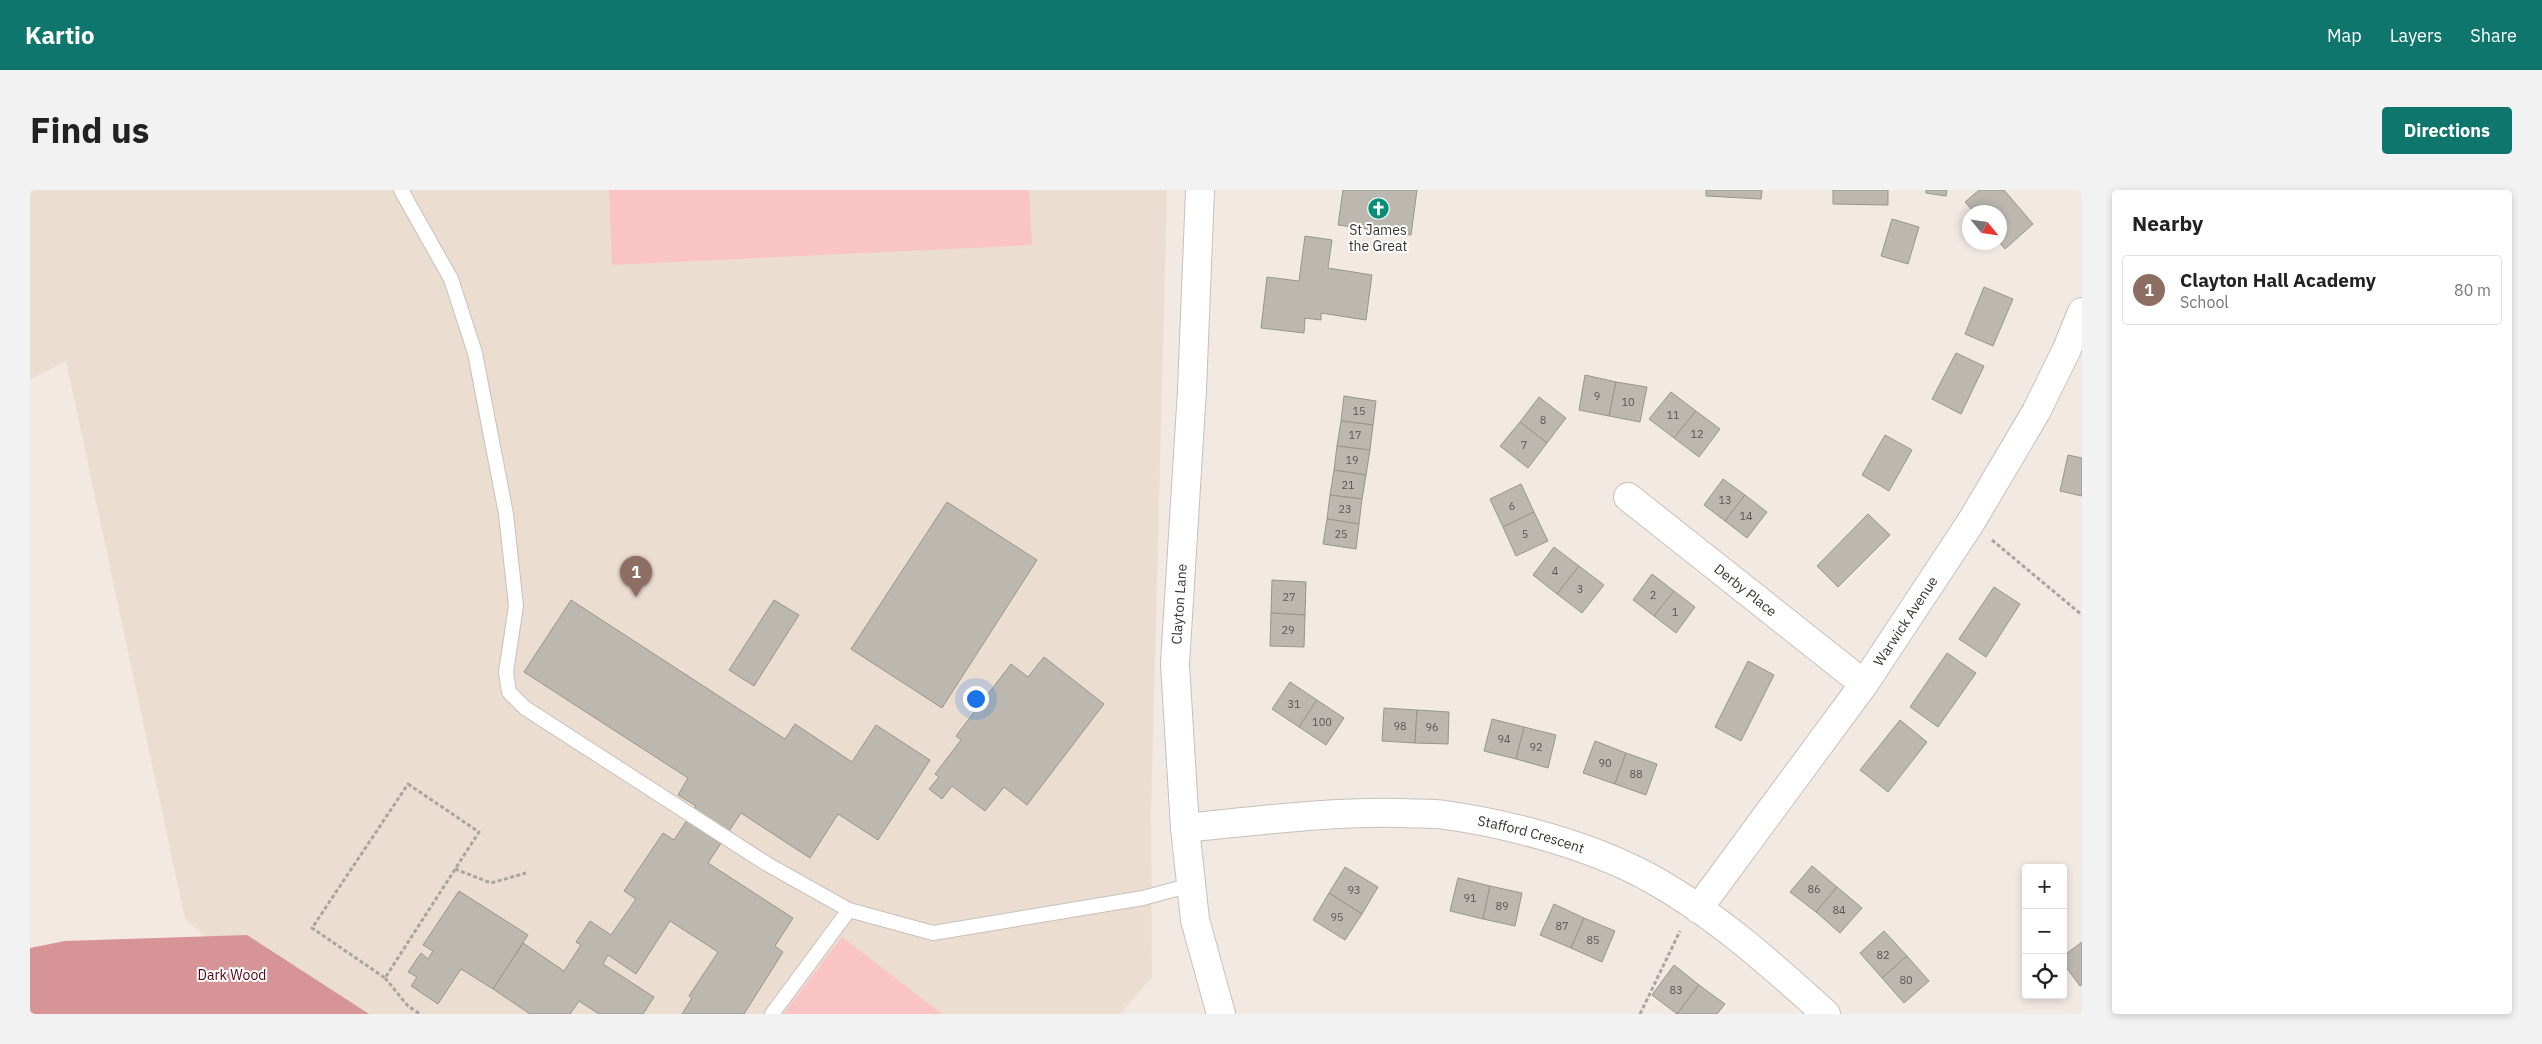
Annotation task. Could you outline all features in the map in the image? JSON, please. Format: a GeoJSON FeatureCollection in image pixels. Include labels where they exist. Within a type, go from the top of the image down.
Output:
{"type":"FeatureCollection","features":[{"type":"Feature","properties":{"kind":"street","name":"Clayton Lane"},"geometry":{"type":"LineString","coordinates":[[1200,190],[1192,390],[1175,664],[1185,828],[1191,885],[1195,920],[1213,1011]]}},
{"type":"Feature","properties":{"kind":"street","name":"Warwick Avenue"},"geometry":{"type":"LineString","coordinates":[[1698,909],[1864,684],[1971,522],[2075,350],[2082,312]]}},
{"type":"Feature","properties":{"kind":"street","name":"Derby Place"},"geometry":{"type":"LineString","coordinates":[[1628,497],[1864,684]]}},
{"type":"Feature","properties":{"kind":"street","name":"Stafford Crescent"},"geometry":{"type":"LineString","coordinates":[[1185,828],[1364,812],[1444,814],[1533,834],[1600,854],[1650,878],[1698,909],[1764,956],[1826,1014]]}},
{"type":"Feature","properties":{"kind":"lane"},"geometry":{"type":"LineString","coordinates":[[401,190],[451,279],[475,353],[506,514],[516,606],[506,672],[509,692],[525,708],[767,864],[849,910],[933,932],[1143,898],[1191,885]]}},
{"type":"Feature","properties":{"kind":"lane"},"geometry":{"type":"LineString","coordinates":[[772,1014],[849,910]]}},
{"type":"Feature","properties":{"kind":"path"},"geometry":{"type":"LineString","coordinates":[[1971,522],[2082,616]]}},
{"type":"Feature","properties":{"kind":"path"},"geometry":{"type":"LineString","coordinates":[[385,978],[479,832],[408,784],[312,928],[385,978],[408,1006],[420,1014]]}},
{"type":"Feature","properties":{"kind":"path"},"geometry":{"type":"LineString","coordinates":[[455,869],[491,883],[526,874]]}},
{"type":"Feature","properties":{"kind":"path"},"geometry":{"type":"LineString","coordinates":[[1640,1014],[1677,934],[1698,909]]}},
{"type":"Feature","properties":{"kind":"shaded area"},"geometry":{"type":"Polygon","coordinates":[[[30,190],[1167,190],[1151,814],[1152,977],[1120,1014],[294,1014],[185,919],[66,361],[30,380],[30,190]]]}},
{"type":"Feature","properties":{"kind":"shaded area"},"geometry":{"type":"Polygon","coordinates":[[[609,190],[1029,190],[1032,245],[612,265],[609,190]]]}},
{"type":"Feature","properties":{"kind":"shaded area"},"geometry":{"type":"Polygon","coordinates":[[[842,937],[942,1014],[783,1014],[842,937]]]}},
{"type":"Feature","properties":{"kind":"green space","name":"Dark Wood"},"geometry":{"type":"Polygon","coordinates":[[[247,935],[369,1014],[30,1014],[30,948],[65,941],[247,935]]]}},
{"type":"Feature","properties":{"kind":"building","name":"St James the Great"},"geometry":{"type":"Polygon","coordinates":[[[1343,190],[1417,190],[1411,235],[1338,225],[1343,190]]]}},
{"type":"Feature","properties":{"kind":"building"},"geometry":{"type":"Polygon","coordinates":[[[1706,190],[1762,190],[1761,199],[1706,196],[1706,190]]]}},
{"type":"Feature","properties":{"kind":"building"},"geometry":{"type":"Polygon","coordinates":[[[1833,190],[1888,190],[1888,205],[1833,204],[1833,190]]]}},
{"type":"Feature","properties":{"kind":"building"},"geometry":{"type":"Polygon","coordinates":[[[1926,190],[1947,190],[1946,196],[1926,193],[1926,190]]]}},
{"type":"Feature","properties":{"kind":"building"},"geometry":{"type":"Polygon","coordinates":[[[1979,190],[2004,190],[2033,224],[2007,247],[2007,205],[1968,205],[1965,202],[1979,190]]]}},
{"type":"Feature","properties":{"kind":"building"},"geometry":{"type":"Polygon","coordinates":[[[1892,219],[1919,227],[1908,264],[1881,256],[1892,219]]]}},
{"type":"Feature","properties":{"kind":"building"},"geometry":{"type":"Polygon","coordinates":[[[1305,236],[1332,240],[1328,268],[1372,275],[1366,320],[1321,313],[1321,320],[1305,318],[1304,333],[1261,328],[1267,277],[1299,281],[1305,236]]]}},
{"type":"Feature","properties":{"kind":"building"},"geometry":{"type":"Polygon","coordinates":[[[1984,287],[2013,299],[1993,346],[1965,334],[1984,287]]]}},
{"type":"Feature","properties":{"kind":"building"},"geometry":{"type":"Polygon","coordinates":[[[1956,353],[1984,366],[1961,414],[1932,399],[1956,353]]]}},
{"type":"Feature","properties":{"kind":"building"},"geometry":{"type":"Polygon","coordinates":[[[1585,375],[1616,382],[1609,416],[1579,410],[1585,375]]]}},
{"type":"Feature","properties":{"kind":"building"},"geometry":{"type":"Polygon","coordinates":[[[1616,382],[1647,387],[1640,422],[1609,416],[1616,382]]]}},
{"type":"Feature","properties":{"kind":"building"},"geometry":{"type":"Polygon","coordinates":[[[1671,392],[1696,411],[1674,438],[1649,419],[1671,392]]]}},
{"type":"Feature","properties":{"kind":"building"},"geometry":{"type":"Polygon","coordinates":[[[1344,396],[1376,401],[1373,425],[1341,421],[1344,396]]]}},
{"type":"Feature","properties":{"kind":"building"},"geometry":{"type":"Polygon","coordinates":[[[1539,397],[1566,418],[1547,443],[1520,422],[1539,397]]]}},
{"type":"Feature","properties":{"kind":"building"},"geometry":{"type":"Polygon","coordinates":[[[1696,411],[1720,429],[1699,457],[1674,438],[1696,411]]]}},
{"type":"Feature","properties":{"kind":"building"},"geometry":{"type":"Polygon","coordinates":[[[1341,421],[1373,425],[1370,450],[1337,446],[1341,421]]]}},
{"type":"Feature","properties":{"kind":"building"},"geometry":{"type":"Polygon","coordinates":[[[1520,422],[1547,443],[1528,468],[1500,446],[1520,422]]]}},
{"type":"Feature","properties":{"kind":"building"},"geometry":{"type":"Polygon","coordinates":[[[1885,435],[1912,450],[1889,491],[1862,475],[1885,435]]]}},
{"type":"Feature","properties":{"kind":"building"},"geometry":{"type":"Polygon","coordinates":[[[1337,446],[1370,450],[1366,475],[1334,470],[1337,446]]]}},
{"type":"Feature","properties":{"kind":"building"},"geometry":{"type":"Polygon","coordinates":[[[2068,455],[2082,458],[2082,496],[2060,491],[2068,455]]]}},
{"type":"Feature","properties":{"kind":"building"},"geometry":{"type":"Polygon","coordinates":[[[1334,470],[1366,475],[1362,499],[1330,495],[1334,470]]]}},
{"type":"Feature","properties":{"kind":"building"},"geometry":{"type":"Polygon","coordinates":[[[1723,479],[1745,495],[1725,521],[1704,505],[1723,479]]]}},
{"type":"Feature","properties":{"kind":"building"},"geometry":{"type":"Polygon","coordinates":[[[1521,484],[1534,512],[1503,527],[1490,499],[1521,484]]]}},
{"type":"Feature","properties":{"kind":"building"},"geometry":{"type":"Polygon","coordinates":[[[1330,495],[1362,499],[1359,524],[1327,519],[1330,495]]]}},
{"type":"Feature","properties":{"kind":"building"},"geometry":{"type":"Polygon","coordinates":[[[1745,495],[1767,512],[1747,538],[1725,521],[1745,495]]]}},
{"type":"Feature","properties":{"kind":"building"},"geometry":{"type":"Polygon","coordinates":[[[947,502],[1037,560],[942,708],[851,649],[947,502]]]}},
{"type":"Feature","properties":{"kind":"building"},"geometry":{"type":"Polygon","coordinates":[[[1534,512],[1548,541],[1516,556],[1503,527],[1534,512]]]}},
{"type":"Feature","properties":{"kind":"building"},"geometry":{"type":"Polygon","coordinates":[[[1868,514],[1890,535],[1838,587],[1817,566],[1868,514]]]}},
{"type":"Feature","properties":{"kind":"building"},"geometry":{"type":"Polygon","coordinates":[[[1327,519],[1359,524],[1356,549],[1323,544],[1327,519]]]}},
{"type":"Feature","properties":{"kind":"building"},"geometry":{"type":"Polygon","coordinates":[[[1554,547],[1579,566],[1557,594],[1533,575],[1554,547]]]}},
{"type":"Feature","properties":{"kind":"building"},"geometry":{"type":"Polygon","coordinates":[[[1579,566],[1604,585],[1582,613],[1557,594],[1579,566]]]}},
{"type":"Feature","properties":{"kind":"building"},"geometry":{"type":"Polygon","coordinates":[[[1652,574],[1674,591],[1654,616],[1633,600],[1652,574]]]}},
{"type":"Feature","properties":{"kind":"building"},"geometry":{"type":"Polygon","coordinates":[[[1272,580],[1306,582],[1305,615],[1271,613],[1272,580]]]}},
{"type":"Feature","properties":{"kind":"building"},"geometry":{"type":"Polygon","coordinates":[[[1994,587],[2020,604],[1986,657],[1959,639],[1994,587]]]}},
{"type":"Feature","properties":{"kind":"building"},"geometry":{"type":"Polygon","coordinates":[[[1674,591],[1695,607],[1676,633],[1654,616],[1674,591]]]}},
{"type":"Feature","properties":{"kind":"building"},"geometry":{"type":"Polygon","coordinates":[[[571,600],[785,739],[795,724],[852,762],[876,725],[930,760],[878,840],[838,814],[810,858],[741,813],[708,863],[793,918],[775,946],[783,952],[744,1014],[682,1014],[692,998],[689,996],[718,952],[670,921],[636,974],[608,955],[603,964],[654,997],[643,1014],[599,1014],[579,1001],[570,1014],[530,1014],[493,989],[523,943],[564,971],[581,945],[576,942],[590,921],[611,935],[636,899],[624,891],[663,833],[674,840],[696,806],[678,795],[688,778],[524,672],[571,600]]]}},
{"type":"Feature","properties":{"kind":"building"},"geometry":{"type":"Polygon","coordinates":[[[774,600],[799,615],[754,686],[729,670],[774,600]]]}},
{"type":"Feature","properties":{"kind":"building"},"geometry":{"type":"Polygon","coordinates":[[[1271,613],[1305,615],[1304,647],[1270,646],[1271,613]]]}},
{"type":"Feature","properties":{"kind":"building"},"geometry":{"type":"Polygon","coordinates":[[[1947,653],[1976,673],[1938,727],[1910,707],[1947,653]]]}},
{"type":"Feature","properties":{"kind":"building"},"geometry":{"type":"Polygon","coordinates":[[[1044,657],[1104,704],[1027,805],[1004,787],[985,811],[952,786],[942,799],[929,789],[939,777],[935,774],[961,740],[956,736],[1011,664],[1028,677],[1044,657]]]}},
{"type":"Feature","properties":{"kind":"building"},"geometry":{"type":"Polygon","coordinates":[[[1748,661],[1774,675],[1741,741],[1715,727],[1748,661]]]}},
{"type":"Feature","properties":{"kind":"building"},"geometry":{"type":"Polygon","coordinates":[[[1290,682],[1317,700],[1299,727],[1272,709],[1290,682]]]}},
{"type":"Feature","properties":{"kind":"building"},"geometry":{"type":"Polygon","coordinates":[[[1317,700],[1344,718],[1326,745],[1299,727],[1317,700]]]}},
{"type":"Feature","properties":{"kind":"building"},"geometry":{"type":"Polygon","coordinates":[[[1384,708],[1417,710],[1415,743],[1382,741],[1384,708]]]}},
{"type":"Feature","properties":{"kind":"building"},"geometry":{"type":"Polygon","coordinates":[[[1417,710],[1449,712],[1448,744],[1415,743],[1417,710]]]}},
{"type":"Feature","properties":{"kind":"building"},"geometry":{"type":"Polygon","coordinates":[[[1492,719],[1524,727],[1516,759],[1484,751],[1492,719]]]}},
{"type":"Feature","properties":{"kind":"building"},"geometry":{"type":"Polygon","coordinates":[[[1900,720],[1927,742],[1888,792],[1860,770],[1900,720]]]}},
{"type":"Feature","properties":{"kind":"building"},"geometry":{"type":"Polygon","coordinates":[[[1524,727],[1556,735],[1548,768],[1516,759],[1524,727]]]}},
{"type":"Feature","properties":{"kind":"building"},"geometry":{"type":"Polygon","coordinates":[[[1595,741],[1626,753],[1615,784],[1583,773],[1595,741]]]}},
{"type":"Feature","properties":{"kind":"building"},"geometry":{"type":"Polygon","coordinates":[[[1626,753],[1657,764],[1646,795],[1615,784],[1626,753]]]}},
{"type":"Feature","properties":{"kind":"building"},"geometry":{"type":"Polygon","coordinates":[[[1812,866],[1837,887],[1816,912],[1790,892],[1812,866]]]}},
{"type":"Feature","properties":{"kind":"building"},"geometry":{"type":"Polygon","coordinates":[[[1345,867],[1378,887],[1362,914],[1329,893],[1345,867]]]}},
{"type":"Feature","properties":{"kind":"building"},"geometry":{"type":"Polygon","coordinates":[[[1458,878],[1490,886],[1483,919],[1450,911],[1458,878]]]}},
{"type":"Feature","properties":{"kind":"building"},"geometry":{"type":"Polygon","coordinates":[[[1490,886],[1522,893],[1515,926],[1483,919],[1490,886]]]}},
{"type":"Feature","properties":{"kind":"building"},"geometry":{"type":"Polygon","coordinates":[[[1837,887],[1862,908],[1840,933],[1816,912],[1837,887]]]}},
{"type":"Feature","properties":{"kind":"building"},"geometry":{"type":"Polygon","coordinates":[[[459,891],[528,935],[493,989],[461,969],[438,1004],[411,986],[417,977],[408,972],[421,953],[428,959],[433,951],[423,945],[459,891]]]}},
{"type":"Feature","properties":{"kind":"building"},"geometry":{"type":"Polygon","coordinates":[[[1329,893],[1362,914],[1345,940],[1313,920],[1329,893]]]}},
{"type":"Feature","properties":{"kind":"building"},"geometry":{"type":"Polygon","coordinates":[[[1554,904],[1584,918],[1571,948],[1540,935],[1554,904]]]}},
{"type":"Feature","properties":{"kind":"building"},"geometry":{"type":"Polygon","coordinates":[[[1584,918],[1615,931],[1602,962],[1571,948],[1584,918]]]}},
{"type":"Feature","properties":{"kind":"building"},"geometry":{"type":"Polygon","coordinates":[[[1884,931],[1907,956],[1882,978],[1860,953],[1884,931]]]}},
{"type":"Feature","properties":{"kind":"building"},"geometry":{"type":"Polygon","coordinates":[[[2082,942],[2082,985],[2080,986],[2067,968],[2067,953],[2082,942]]]}},
{"type":"Feature","properties":{"kind":"building"},"geometry":{"type":"Polygon","coordinates":[[[1907,956],[1929,981],[1904,1003],[1882,978],[1907,956]]]}},
{"type":"Feature","properties":{"kind":"building"},"geometry":{"type":"Polygon","coordinates":[[[1674,965],[1699,985],[1677,1014],[1652,995],[1674,965]]]}},
{"type":"Feature","properties":{"kind":"building"},"geometry":{"type":"Polygon","coordinates":[[[1699,985],[1725,1004],[1717,1014],[1677,1014],[1699,985]]]}},
{"type":"Feature","properties":{"kind":"place","name":"St James the Great"},"geometry":{"type":"Point","coordinates":[1378,208]}},
{"type":"Feature","properties":{"kind":"place","name":"Clayton Hall Academy"},"geometry":{"type":"Point","coordinates":[636,597]}}]}
